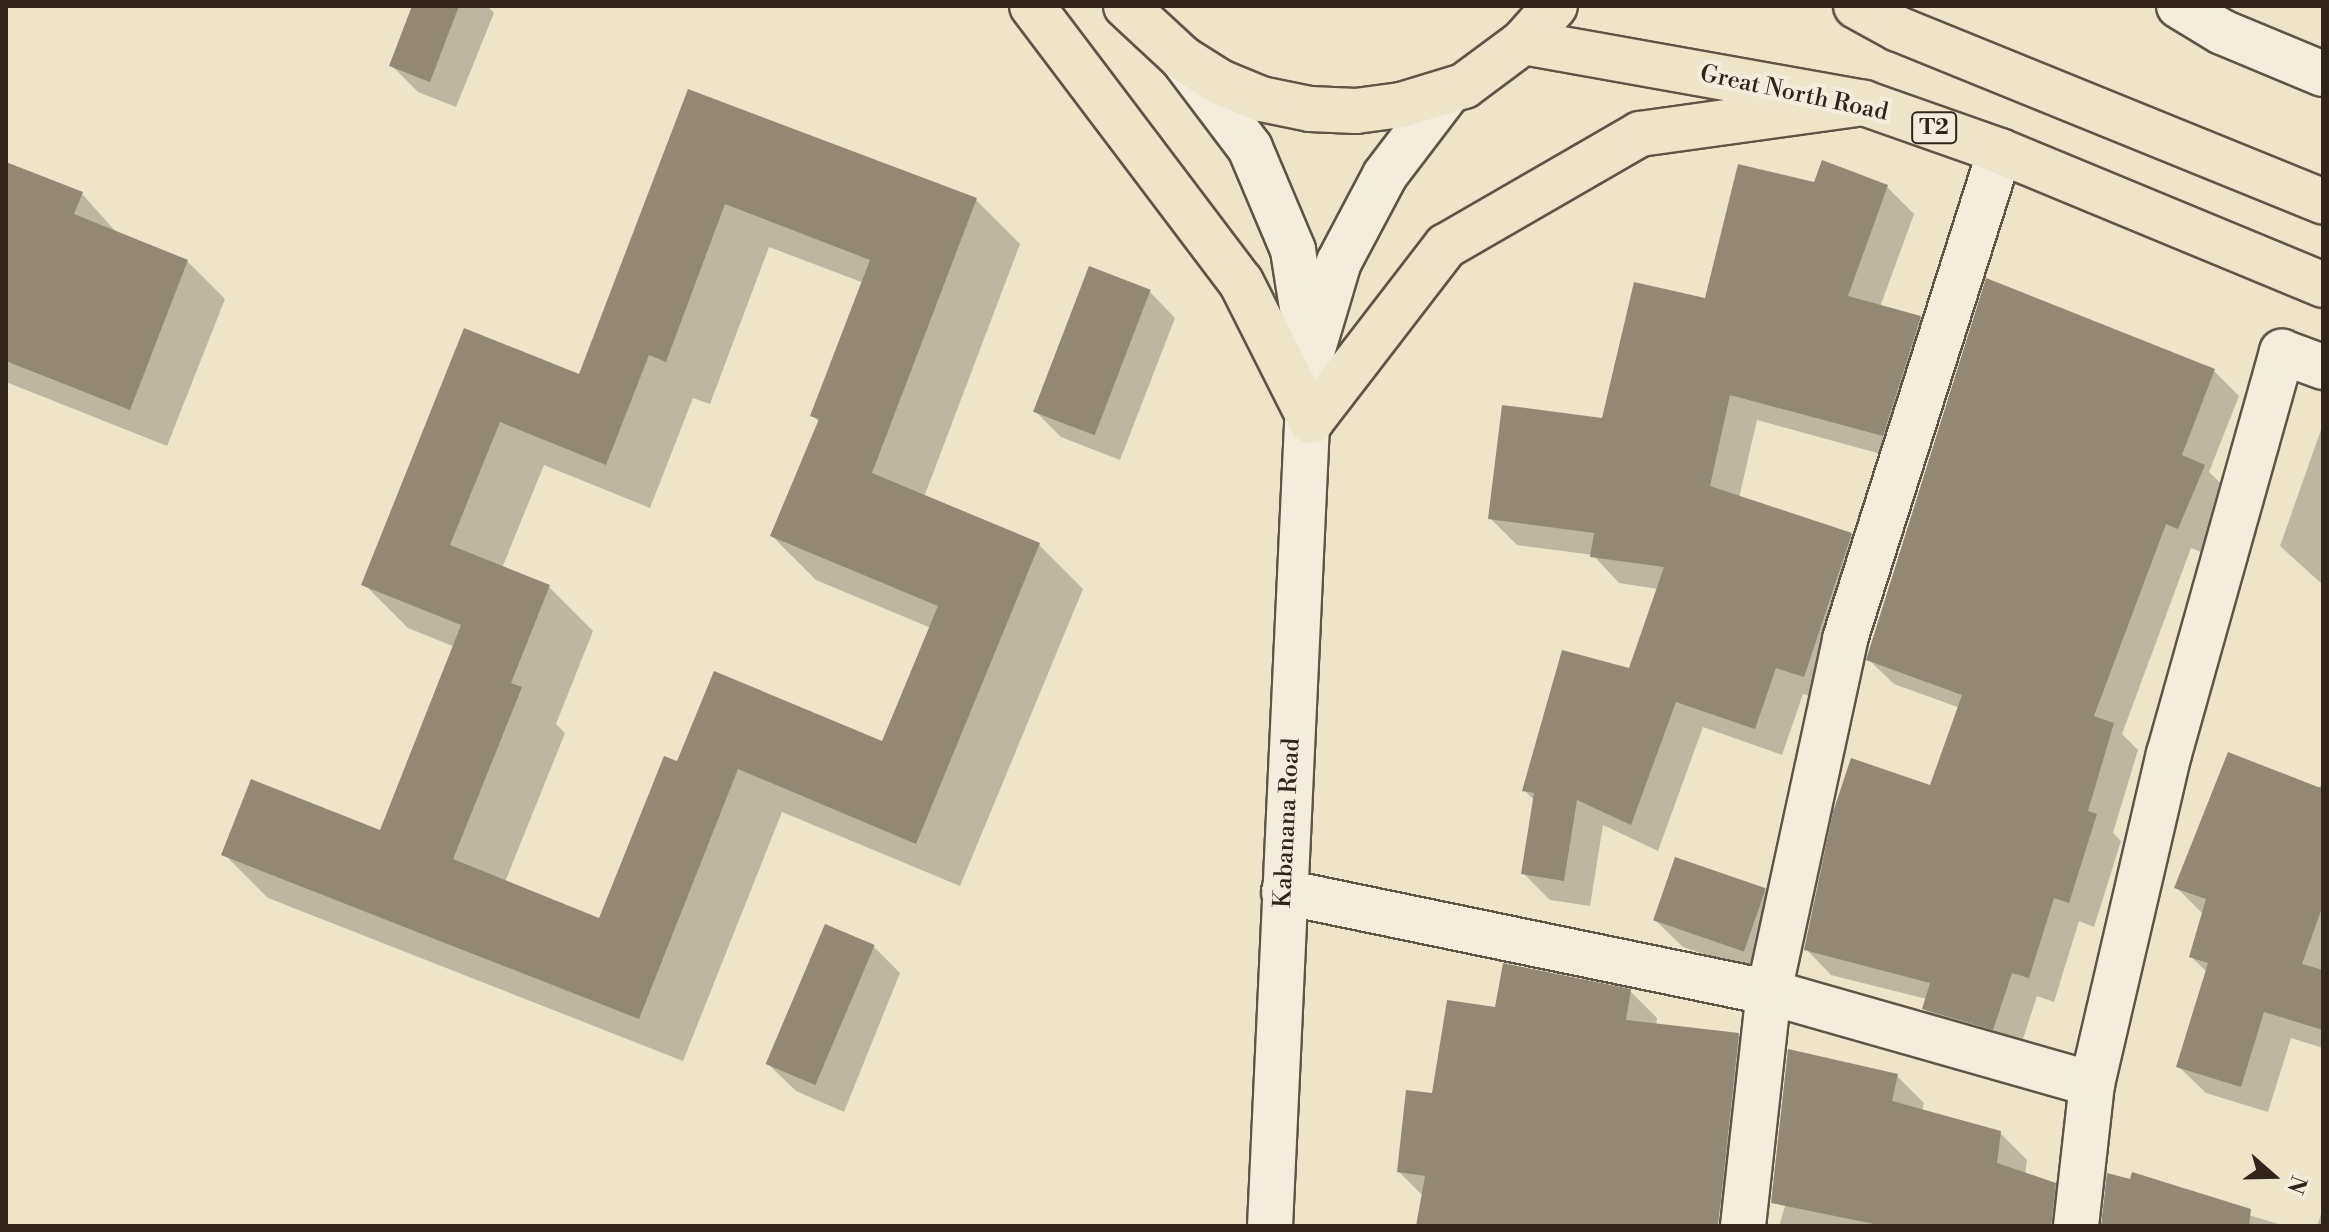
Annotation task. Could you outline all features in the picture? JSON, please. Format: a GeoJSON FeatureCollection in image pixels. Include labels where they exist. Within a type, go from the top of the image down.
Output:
{"type":"FeatureCollection","features":[{"type":"Feature","properties":{"kind":"main road"},"geometry":{"type":"LineString","coordinates":[[1032,6],[1241,282],[1311,421],[1446,246],[1598,158],[1640,134],[1864,103]]}},
{"type":"Feature","properties":{"kind":"main road"},"geometry":{"type":"LineString","coordinates":[[1126,6],[1182,58],[1261,99],[1310,109],[1356,111],[1446,95],[1523,42],[1555,6]]}},
{"type":"Feature","properties":{"kind":"main road"},"geometry":{"type":"LineString","coordinates":[[1856,6],[1898,29],[2323,202]]}},
{"type":"Feature","properties":{"kind":"main road","name":"Great North Road"},"geometry":{"type":"LineString","coordinates":[[1523,42],[1864,103],[2000,151],[2323,285]]}},
{"type":"Feature","properties":{"kind":"street"},"geometry":{"type":"LineString","coordinates":[[2179,6],[2222,32],[2323,74]]}},
{"type":"Feature","properties":{"kind":"street"},"geometry":{"type":"LineString","coordinates":[[1182,58],[1250,148],[1293,250],[1310,359],[1311,421]]}},
{"type":"Feature","properties":{"kind":"street"},"geometry":{"type":"LineString","coordinates":[[1310,359],[1339,262],[1385,175],[1446,95]]}},
{"type":"Feature","properties":{"kind":"street"},"geometry":{"type":"LineString","coordinates":[[1743,1226],[1769,992],[1845,639],[2000,151]]}},
{"type":"Feature","properties":{"kind":"street"},"geometry":{"type":"LineString","coordinates":[[2076,1226],[2092,1084],[2169,754],[2282,352],[2323,367]]}},
{"type":"Feature","properties":{"kind":"street","name":"Kabanana Road"},"geometry":{"type":"LineString","coordinates":[[1270,1226],[1284,892],[1311,421]]}},
{"type":"Feature","properties":{"kind":"street"},"geometry":{"type":"LineString","coordinates":[[1284,892],[1769,992],[2092,1084]]}},
{"type":"Feature","properties":{"kind":"building"},"geometry":{"type":"Polygon","coordinates":[[[412,6],[459,6],[430,82],[389,66],[412,6]]]}},
{"type":"Feature","properties":{"kind":"building"},"geometry":{"type":"Polygon","coordinates":[[[688,89],[977,198],[872,473],[1040,543],[916,844],[738,769],[639,1019],[221,855],[251,779],[380,830],[461,625],[361,585],[464,328],[579,374],[688,89]],[[725,204],[666,362],[649,355],[606,465],[500,422],[450,545],[550,585],[511,683],[522,687],[453,859],[599,918],[664,756],[677,761],[714,671],[882,741],[938,606],[770,536],[819,419],[810,416],[870,260],[725,204]]]}},
{"type":"Feature","properties":{"kind":"building"},"geometry":{"type":"Polygon","coordinates":[[[1822,160],[1888,185],[1848,296],[1921,316],[1883,436],[1730,395],[1710,486],[1852,533],[1804,677],[1776,668],[1755,729],[1676,702],[1631,825],[1577,800],[1564,881],[1521,874],[1534,793],[1522,791],[1562,650],[1629,668],[1664,567],[1590,557],[1594,533],[1488,519],[1502,405],[1602,418],[1634,282],[1705,298],[1738,164],[1814,182],[1822,160]]]}},
{"type":"Feature","properties":{"kind":"building"},"geometry":{"type":"Polygon","coordinates":[[[6,162],[83,192],[74,214],[188,260],[130,410],[6,361],[6,162]]]}},
{"type":"Feature","properties":{"kind":"building"},"geometry":{"type":"Polygon","coordinates":[[[1089,266],[1151,290],[1095,435],[1033,412],[1089,266]]]}},
{"type":"Feature","properties":{"kind":"building"},"geometry":{"type":"Polygon","coordinates":[[[1986,278],[2215,369],[2182,455],[2205,465],[2178,529],[2166,524],[2094,716],[2114,723],[2088,811],[2097,814],[2069,903],[2054,898],[2029,978],[2012,973],[1993,1030],[1922,1009],[1930,983],[1804,950],[1833,812],[1851,758],[1930,785],[1962,695],[1866,660],[1986,278]]]}},
{"type":"Feature","properties":{"kind":"building"},"geometry":{"type":"Polygon","coordinates":[[[2228,752],[2323,789],[2323,905],[2302,964],[2323,970],[2323,1030],[2264,1012],[2241,1087],[2176,1067],[2208,963],[2189,957],[2206,899],[2174,888],[2228,752]]]}},
{"type":"Feature","properties":{"kind":"building"},"geometry":{"type":"Polygon","coordinates":[[[1675,857],[1766,888],[1744,952],[1653,920],[1675,857]]]}},
{"type":"Feature","properties":{"kind":"building"},"geometry":{"type":"Polygon","coordinates":[[[825,924],[875,945],[815,1085],[766,1064],[825,924]]]}},
{"type":"Feature","properties":{"kind":"building"},"geometry":{"type":"Polygon","coordinates":[[[1503,963],[1631,989],[1626,1020],[1739,1033],[1718,1226],[1416,1226],[1425,1176],[1397,1172],[1406,1090],[1432,1093],[1447,1000],[1495,1007],[1503,963]]]}},
{"type":"Feature","properties":{"kind":"building"},"geometry":{"type":"Polygon","coordinates":[[[1788,1049],[1898,1074],[1892,1101],[2001,1131],[1997,1163],[2056,1183],[2051,1226],[1884,1226],[1771,1203],[1788,1049]]]}},
{"type":"Feature","properties":{"kind":"building"},"geometry":{"type":"Polygon","coordinates":[[[2132,1172],[2251,1209],[2249,1226],[2101,1226],[2107,1173],[2130,1179],[2132,1172]]]}}]}
